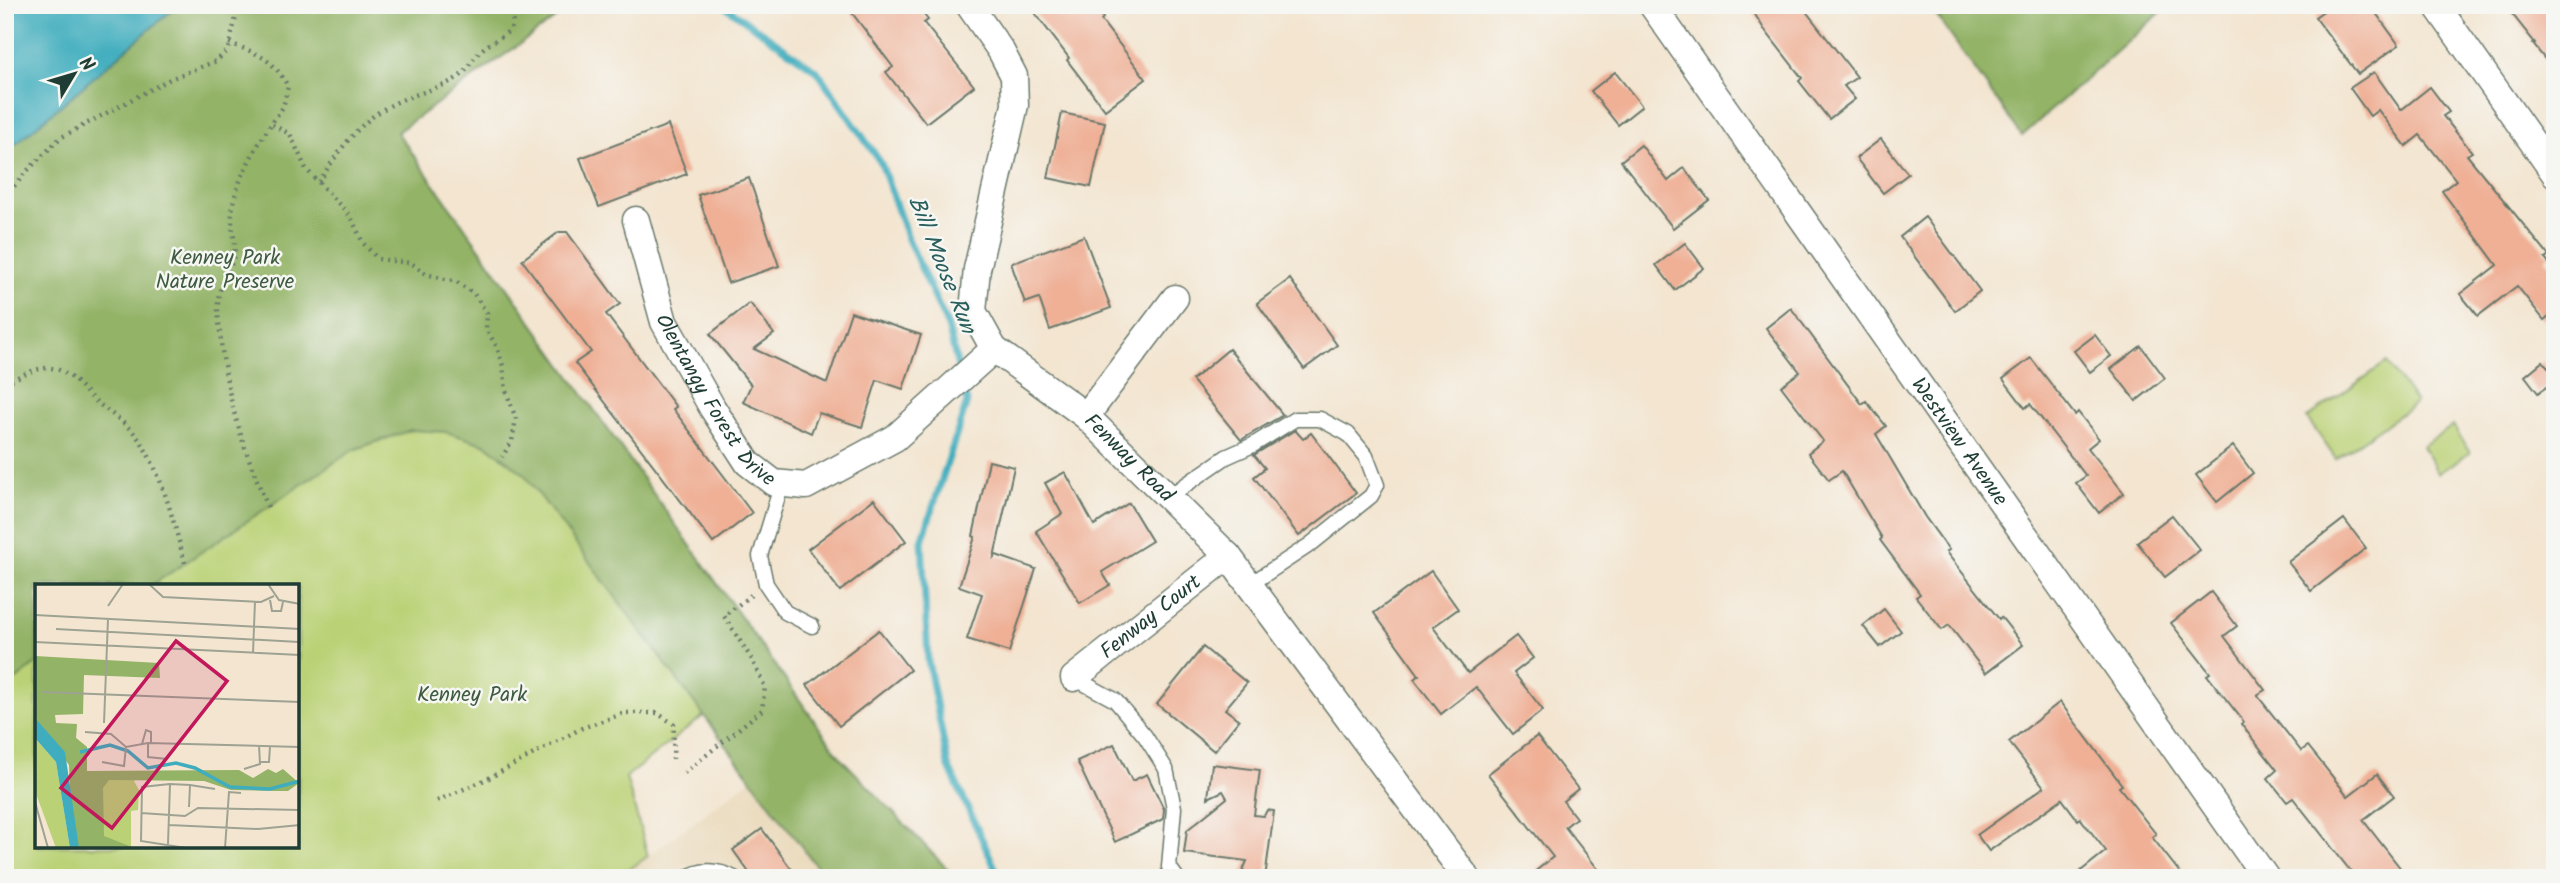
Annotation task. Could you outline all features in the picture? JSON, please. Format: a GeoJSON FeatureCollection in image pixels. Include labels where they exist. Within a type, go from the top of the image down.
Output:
{"type":"FeatureCollection","features":[{"type":"Feature","properties":{"kind":"street","name":"Fenway Road"},"geometry":{"type":"LineString","coordinates":[[969,5],[1001,51],[1014,76],[1015,105],[977,269],[973,311],[994,349],[1086,416],[1228,556],[1466,878]]}},
{"type":"Feature","properties":{"kind":"street","name":"Westview Avenue"},"geometry":{"type":"LineString","coordinates":[[1651,5],[2266,878]]}},
{"type":"Feature","properties":{"kind":"street"},"geometry":{"type":"LineString","coordinates":[[2436,5],[2555,174]]}},
{"type":"Feature","properties":{"kind":"street","name":"Olentangy Forest Drive"},"geometry":{"type":"LineString","coordinates":[[636,220],[664,322],[713,409],[748,463],[774,483],[806,486],[895,438],[994,349]]}},
{"type":"Feature","properties":{"kind":"street"},"geometry":{"type":"LineString","coordinates":[[1086,416],[1175,298]]}},
{"type":"Feature","properties":{"kind":"street","name":"Fenway Court"},"geometry":{"type":"LineString","coordinates":[[1074,678],[1228,556]]}},
{"type":"Feature","properties":{"kind":"lane"},"geometry":{"type":"LineString","coordinates":[[1168,497],[1226,457],[1253,445],[1295,419],[1320,419],[1348,434],[1366,456],[1377,485],[1371,496],[1311,544],[1250,585]]}},
{"type":"Feature","properties":{"kind":"lane"},"geometry":{"type":"LineString","coordinates":[[782,483],[760,556],[766,584],[785,612],[812,626]]}},
{"type":"Feature","properties":{"kind":"lane"},"geometry":{"type":"LineString","coordinates":[[1074,678],[1115,700],[1145,736],[1166,769],[1174,808],[1169,867],[1177,878]]}},
{"type":"Feature","properties":{"kind":"lane"},"geometry":{"type":"LineString","coordinates":[[687,878],[696,871],[715,872],[734,878]]}},
{"type":"Feature","properties":{"kind":"path"},"geometry":{"type":"LineString","coordinates":[[5,197],[60,138],[170,79],[216,61],[228,50],[239,5]]}},
{"type":"Feature","properties":{"kind":"path"},"geometry":{"type":"LineString","coordinates":[[319,183],[337,152],[390,105],[446,84],[461,75],[477,54],[511,29],[516,5]]}},
{"type":"Feature","properties":{"kind":"path"},"geometry":{"type":"LineString","coordinates":[[229,43],[260,54],[280,71],[288,87],[283,107],[256,149],[239,183],[231,221],[236,245],[234,258],[223,279],[218,297],[225,377],[232,411],[246,457],[268,507]]}},
{"type":"Feature","properties":{"kind":"path"},"geometry":{"type":"LineString","coordinates":[[271,124],[290,134],[306,169],[351,216],[363,243],[378,259],[411,263],[426,274],[457,282],[474,294],[487,313],[486,329],[503,366],[506,391],[516,419],[512,441],[502,457]]}},
{"type":"Feature","properties":{"kind":"path"},"geometry":{"type":"LineString","coordinates":[[5,383],[39,369],[53,368],[69,376],[124,424],[137,437],[152,464],[171,512],[185,563]]}},
{"type":"Feature","properties":{"kind":"path"},"geometry":{"type":"LineString","coordinates":[[684,773],[762,710],[765,687],[751,658],[724,616],[766,584]]}},
{"type":"Feature","properties":{"kind":"path"},"geometry":{"type":"LineString","coordinates":[[437,801],[489,778],[582,728],[625,713],[657,713],[674,724],[673,759]]}},
{"type":"Feature","properties":{"kind":"shaded area"},"geometry":{"type":"Polygon","coordinates":[[[750,780],[825,878],[617,878],[690,825],[750,780]]]}},
{"type":"Feature","properties":{"kind":"green space","name":"Kenney Park Nature Preserve"},"geometry":{"type":"Polygon","coordinates":[[[178,5],[574,5],[397,132],[840,757],[703,716],[626,777],[648,856],[617,878],[5,878],[5,153],[178,5]]]}},
{"type":"Feature","properties":{"kind":"green space","name":"Kenney Park Nature Preserve"},"geometry":{"type":"Polygon","coordinates":[[[178,5],[574,5],[397,132],[840,757],[956,878],[825,878],[523,473],[487,445],[446,432],[411,430],[353,450],[153,584],[35,584],[35,665],[5,688],[5,153],[178,5]]]}},
{"type":"Feature","properties":{"kind":"green space"},"geometry":{"type":"Polygon","coordinates":[[[1929,5],[2169,5],[2022,136],[1929,5]]]}},
{"type":"Feature","properties":{"kind":"green space"},"geometry":{"type":"Polygon","coordinates":[[[2387,362],[2416,403],[2336,459],[2307,418],[2387,362]]]}},
{"type":"Feature","properties":{"kind":"green space"},"geometry":{"type":"Polygon","coordinates":[[[2453,426],[2470,453],[2438,473],[2422,446],[2453,426]]]}},
{"type":"Feature","properties":{"kind":"water"},"geometry":{"type":"Polygon","coordinates":[[[5,5],[178,5],[5,153],[5,5]]]}},
{"type":"Feature","properties":{"kind":"building"},"geometry":{"type":"Polygon","coordinates":[[[846,5],[916,5],[928,20],[924,23],[974,86],[926,123],[886,72],[893,67],[846,5]]]}},
{"type":"Feature","properties":{"kind":"building"},"geometry":{"type":"Polygon","coordinates":[[[1029,5],[1093,5],[1103,18],[1101,20],[1146,79],[1105,110],[1029,5]]]}},
{"type":"Feature","properties":{"kind":"building"},"geometry":{"type":"Polygon","coordinates":[[[1749,5],[1801,5],[1857,77],[1844,86],[1855,99],[1829,119],[1799,81],[1802,78],[1749,5]]]}},
{"type":"Feature","properties":{"kind":"building"},"geometry":{"type":"Polygon","coordinates":[[[2332,5],[2370,5],[2399,45],[2358,74],[2315,17],[2332,5]]]}},
{"type":"Feature","properties":{"kind":"building"},"geometry":{"type":"Polygon","coordinates":[[[2505,5],[2555,5],[2555,72],[2533,44],[2535,43],[2505,5]]]}},
{"type":"Feature","properties":{"kind":"building"},"geometry":{"type":"Polygon","coordinates":[[[1615,72],[1642,106],[1618,125],[1591,91],[1615,72]]]}},
{"type":"Feature","properties":{"kind":"building"},"geometry":{"type":"Polygon","coordinates":[[[2374,72],[2401,110],[2430,87],[2449,112],[2443,116],[2472,152],[2467,155],[2549,256],[2545,259],[2555,271],[2555,311],[2544,320],[2517,286],[2478,316],[2460,294],[2497,265],[2442,191],[2456,180],[2420,135],[2406,146],[2378,110],[2370,116],[2350,88],[2374,72]]]}},
{"type":"Feature","properties":{"kind":"building"},"geometry":{"type":"Polygon","coordinates":[[[1062,113],[1105,122],[1091,187],[1048,178],[1062,113]]]}},
{"type":"Feature","properties":{"kind":"building"},"geometry":{"type":"Polygon","coordinates":[[[668,125],[687,174],[599,207],[580,158],[668,125]]]}},
{"type":"Feature","properties":{"kind":"building"},"geometry":{"type":"Polygon","coordinates":[[[1881,139],[1908,174],[1883,193],[1856,158],[1881,139]]]}},
{"type":"Feature","properties":{"kind":"building"},"geometry":{"type":"Polygon","coordinates":[[[1641,145],[1668,181],[1684,168],[1709,200],[1673,228],[1621,161],[1641,145]]]}},
{"type":"Feature","properties":{"kind":"building"},"geometry":{"type":"Polygon","coordinates":[[[749,178],[779,266],[728,283],[698,195],[749,178]]]}},
{"type":"Feature","properties":{"kind":"building"},"geometry":{"type":"Polygon","coordinates":[[[1925,217],[1980,291],[1955,311],[1900,237],[1925,217]]]}},
{"type":"Feature","properties":{"kind":"building"},"geometry":{"type":"Polygon","coordinates":[[[559,232],[567,232],[620,304],[606,314],[676,407],[673,409],[752,513],[713,543],[575,363],[591,352],[522,260],[559,232]]]}},
{"type":"Feature","properties":{"kind":"building"},"geometry":{"type":"Polygon","coordinates":[[[1084,236],[1111,308],[1050,330],[1039,298],[1025,303],[1011,263],[1084,236]]]}},
{"type":"Feature","properties":{"kind":"building"},"geometry":{"type":"Polygon","coordinates":[[[1685,243],[1704,268],[1675,290],[1656,265],[1685,243]]]}},
{"type":"Feature","properties":{"kind":"building"},"geometry":{"type":"Polygon","coordinates":[[[1290,279],[1337,345],[1304,369],[1257,303],[1290,279]]]}},
{"type":"Feature","properties":{"kind":"building"},"geometry":{"type":"Polygon","coordinates":[[[750,303],[774,334],[754,349],[827,383],[851,312],[921,335],[903,389],[877,380],[862,427],[819,413],[811,433],[743,402],[751,385],[710,334],[750,303]]]}},
{"type":"Feature","properties":{"kind":"building"},"geometry":{"type":"Polygon","coordinates":[[[1791,308],[1862,404],[1866,401],[1886,426],[1876,434],[1925,517],[1949,550],[1946,552],[2023,645],[1986,673],[1949,625],[1942,630],[1916,597],[1920,594],[1880,540],[1882,538],[1842,471],[1829,480],[1808,453],[1823,441],[1781,386],[1800,372],[1766,328],[1791,308]]]}},
{"type":"Feature","properties":{"kind":"building"},"geometry":{"type":"Polygon","coordinates":[[[2095,335],[2111,356],[2090,372],[2074,351],[2095,335]]]}},
{"type":"Feature","properties":{"kind":"building"},"geometry":{"type":"Polygon","coordinates":[[[2141,346],[2165,378],[2136,401],[2111,369],[2141,346]]]}},
{"type":"Feature","properties":{"kind":"building"},"geometry":{"type":"Polygon","coordinates":[[[1229,349],[1283,415],[1241,440],[1192,380],[1229,349]]]}},
{"type":"Feature","properties":{"kind":"building"},"geometry":{"type":"Polygon","coordinates":[[[2031,358],[2075,415],[2078,412],[2099,439],[2088,448],[2124,493],[2099,513],[2076,483],[2086,476],[2030,404],[2025,408],[2003,379],[2031,358]]]}},
{"type":"Feature","properties":{"kind":"building"},"geometry":{"type":"Polygon","coordinates":[[[2543,361],[2555,376],[2555,381],[2538,393],[2525,376],[2543,361]]]}},
{"type":"Feature","properties":{"kind":"building"},"geometry":{"type":"Polygon","coordinates":[[[1295,430],[1303,439],[1311,433],[1356,493],[1299,536],[1254,477],[1265,468],[1254,455],[1295,430]]]}},
{"type":"Feature","properties":{"kind":"building"},"geometry":{"type":"Polygon","coordinates":[[[2233,446],[2253,473],[2217,502],[2196,475],[2233,446]]]}},
{"type":"Feature","properties":{"kind":"building"},"geometry":{"type":"Polygon","coordinates":[[[989,461],[1014,467],[994,557],[996,555],[1036,569],[1009,652],[967,639],[982,594],[959,586],[975,537],[973,536],[989,461]]]}},
{"type":"Feature","properties":{"kind":"building"},"geometry":{"type":"Polygon","coordinates":[[[1065,472],[1094,525],[1129,503],[1152,541],[1102,572],[1110,585],[1080,603],[1036,531],[1062,514],[1045,483],[1065,472]]]}},
{"type":"Feature","properties":{"kind":"building"},"geometry":{"type":"Polygon","coordinates":[[[874,499],[906,541],[840,591],[808,549],[874,499]]]}},
{"type":"Feature","properties":{"kind":"building"},"geometry":{"type":"Polygon","coordinates":[[[2172,515],[2200,550],[2165,577],[2137,542],[2172,515]]]}},
{"type":"Feature","properties":{"kind":"building"},"geometry":{"type":"Polygon","coordinates":[[[2344,519],[2366,548],[2311,591],[2288,562],[2344,519]]]}},
{"type":"Feature","properties":{"kind":"building"},"geometry":{"type":"Polygon","coordinates":[[[1431,571],[1458,609],[1433,627],[1468,673],[1516,636],[1533,658],[1514,673],[1543,710],[1513,734],[1476,687],[1441,714],[1414,679],[1419,675],[1374,613],[1431,571]]]}},
{"type":"Feature","properties":{"kind":"building"},"geometry":{"type":"Polygon","coordinates":[[[2211,592],[2237,626],[2224,636],[2265,690],[2257,695],[2301,751],[2308,746],[2348,796],[2377,774],[2394,796],[2363,820],[2408,878],[2356,878],[2293,798],[2287,802],[2268,778],[2277,770],[2207,675],[2210,673],[2171,623],[2211,592]]]}},
{"type":"Feature","properties":{"kind":"building"},"geometry":{"type":"Polygon","coordinates":[[[1884,609],[1901,631],[1880,647],[1863,626],[1884,609]]]}},
{"type":"Feature","properties":{"kind":"building"},"geometry":{"type":"Polygon","coordinates":[[[879,630],[910,670],[839,726],[807,685],[879,630]]]}},
{"type":"Feature","properties":{"kind":"building"},"geometry":{"type":"Polygon","coordinates":[[[1203,647],[1247,683],[1225,709],[1239,720],[1214,751],[1157,704],[1203,647]]]}},
{"type":"Feature","properties":{"kind":"building"},"geometry":{"type":"Polygon","coordinates":[[[2060,702],[2122,785],[2119,787],[2156,834],[2152,837],[2184,878],[2072,878],[2106,851],[2062,799],[1989,851],[1977,835],[2044,787],[2009,742],[2060,702]]]}},
{"type":"Feature","properties":{"kind":"building"},"geometry":{"type":"Polygon","coordinates":[[[1537,736],[1578,789],[1563,801],[1576,818],[1565,827],[1605,878],[1527,878],[1553,857],[1488,774],[1537,736]]]}},
{"type":"Feature","properties":{"kind":"building"},"geometry":{"type":"Polygon","coordinates":[[[1114,744],[1132,781],[1147,774],[1164,809],[1163,819],[1115,842],[1077,761],[1114,744]]]}},
{"type":"Feature","properties":{"kind":"building"},"geometry":{"type":"Polygon","coordinates":[[[1212,764],[1260,770],[1254,815],[1264,816],[1267,810],[1274,811],[1265,878],[1240,878],[1247,861],[1184,853],[1187,830],[1227,798],[1223,791],[1208,798],[1212,764]]]}},
{"type":"Feature","properties":{"kind":"building"},"geometry":{"type":"Polygon","coordinates":[[[762,829],[798,878],[753,878],[733,850],[762,829]]]}},
{"type":"Feature","properties":{"kind":"waterway","name":"Bill Moose Run"},"geometry":{"type":"LineString","coordinates":[[723,5],[817,71],[881,163],[908,239],[948,327],[959,371]]}},
{"type":"Feature","properties":{"kind":"waterway","name":"Bill Moose Run"},"geometry":{"type":"LineString","coordinates":[[963,386],[967,402],[922,541],[928,661],[948,765],[998,874],[1005,878]]}},
{"type":"Feature","properties":{"kind":"park label","name":"Kenney Park"},"geometry":{"type":"Point","coordinates":[472,695]}}]}
